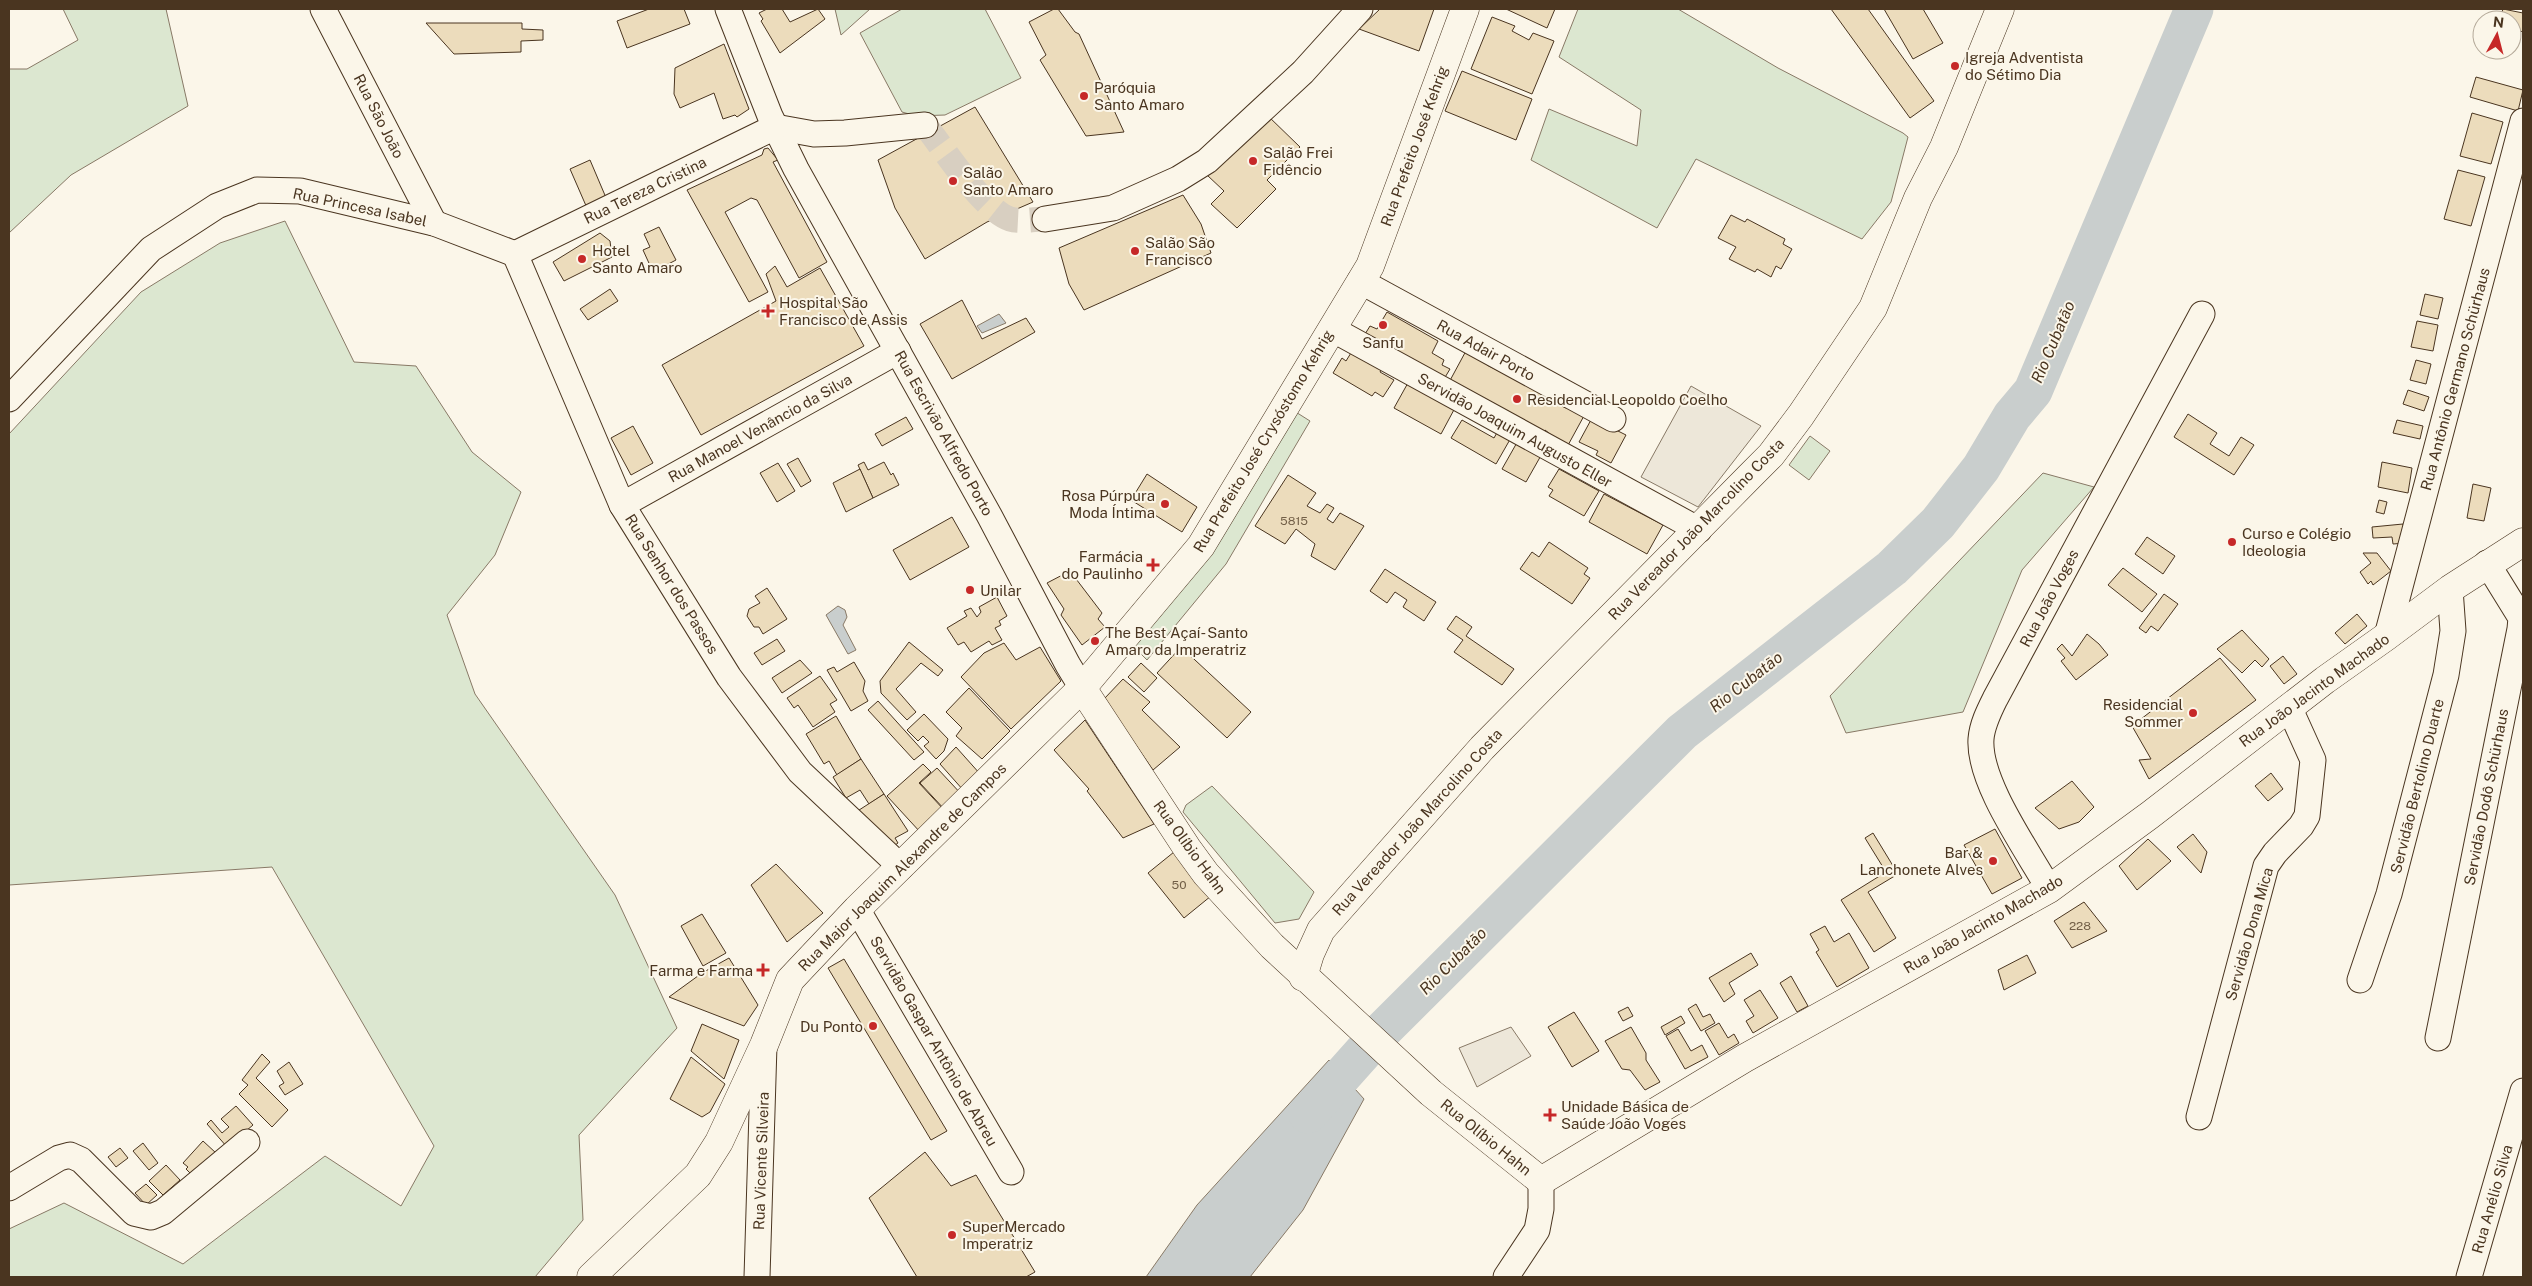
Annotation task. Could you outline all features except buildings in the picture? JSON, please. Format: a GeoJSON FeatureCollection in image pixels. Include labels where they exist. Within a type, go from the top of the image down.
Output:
{"type":"FeatureCollection","features":[{"type":"Feature","properties":{"kind":"main road","name":"Rua Prefeito José Kehrig"},"geometry":{"type":"LineString","coordinates":[[1360,281],[1370,266],[1465,9]]}},
{"type":"Feature","properties":{"kind":"main road","name":"Rua Vereador João Marcolino Costa"},"geometry":{"type":"LineString","coordinates":[[1311,982],[1310,954],[1321,930],[1482,748],[1699,530],[1771,455],[1801,416],[1873,308],[1918,198],[1944,147],[2000,9]]}},
{"type":"Feature","properties":{"kind":"main road","name":"Rua Prefeito José Crysóstomo Kehrig"},"geometry":{"type":"LineString","coordinates":[[1082,688],[1201,546],[1360,281]]}},
{"type":"Feature","properties":{"kind":"main road","name":"Rua João Jacinto Machado"},"geometry":{"type":"LineString","coordinates":[[1541,1181],[1745,1058],[2049,889],[2450,588],[2523,542]]}},
{"type":"Feature","properties":{"kind":"main road","name":"Rua Major Joaquim Alexandre de Campos"},"geometry":{"type":"LineString","coordinates":[[591,1277],[698,1175],[719,1142],[764,1046],[790,980],[857,909],[1082,688]]}},
{"type":"Feature","properties":{"kind":"main road","name":"Rua Olíbio Hahn"},"geometry":{"type":"LineString","coordinates":[[1082,688],[1187,848],[1224,894],[1272,946],[1431,1093],[1541,1181]]}},
{"type":"Feature","properties":{"kind":"main road","name":"Rua Vereador João Marcolino Costa"},"geometry":{"type":"LineString","coordinates":[[1272,946],[1297,941],[1321,930]]}},
{"type":"Feature","properties":{"kind":"street","name":"Rua São João"},"geometry":{"type":"LineString","coordinates":[[323,9],[434,223]]}},
{"type":"Feature","properties":{"kind":"street","name":"Rua Escrivão Alfredo Porto"},"geometry":{"type":"LineString","coordinates":[[728,9],[775,127],[1082,688]]}},
{"type":"Feature","properties":{"kind":"street"},"geometry":{"type":"LineString","coordinates":[[1045,220],[1113,208],[1178,179],[1207,161],[1303,72],[1360,9]]}},
{"type":"Feature","properties":{"kind":"street","name":"Rua Antônio Germano Schürhaus"},"geometry":{"type":"LineString","coordinates":[[2387,636],[2523,121]]}},
{"type":"Feature","properties":{"kind":"street"},"geometry":{"type":"LineString","coordinates":[[775,127],[814,134],[845,134],[926,125]]}},
{"type":"Feature","properties":{"kind":"street","name":"Rua Tereza Cristina"},"geometry":{"type":"LineString","coordinates":[[515,254],[775,127]]}},
{"type":"Feature","properties":{"kind":"street","name":"Rua Princesa Isabel"},"geometry":{"type":"LineString","coordinates":[[9,399],[151,249],[184,226],[234,198],[257,190],[300,191],[434,223],[515,254]]}},
{"type":"Feature","properties":{"kind":"street","name":"Rua Senhor dos Passos"},"geometry":{"type":"LineString","coordinates":[[515,254],[622,505],[729,677],[800,772],[901,867]]}},
{"type":"Feature","properties":{"kind":"street","name":"Rua Adair Porto"},"geometry":{"type":"LineString","coordinates":[[1360,281],[1613,418]]}},
{"type":"Feature","properties":{"kind":"street","name":"Rua João Voges"},"geometry":{"type":"LineString","coordinates":[[2049,889],[1990,782],[1982,749],[1984,726],[1995,699],[2202,314]]}},
{"type":"Feature","properties":{"kind":"street","name":"Servidão Joaquim Augusto Eller"},"geometry":{"type":"LineString","coordinates":[[1332,330],[1699,530]]}},
{"type":"Feature","properties":{"kind":"street","name":"Rua Manoel Venâncio da Silva"},"geometry":{"type":"LineString","coordinates":[[622,505],[898,351]]}},
{"type":"Feature","properties":{"kind":"street","name":"Servidão Dodô Schürhaus"},"geometry":{"type":"LineString","coordinates":[[2438,1038],[2520,629],[2520,618],[2487,563]]}},
{"type":"Feature","properties":{"kind":"street","name":"Servidão Bertolino Duarte"},"geometry":{"type":"LineString","coordinates":[[2360,980],[2390,894],[2446,675],[2452,631],[2450,588]]}},
{"type":"Feature","properties":{"kind":"street","name":"Servidão Dona Mica"},"geometry":{"type":"LineString","coordinates":[[2199,1117],[2266,866],[2275,853],[2302,826],[2307,816],[2313,760],[2289,707]]}},
{"type":"Feature","properties":{"kind":"street","name":"Servidão Gaspar Antônio de Abreu"},"geometry":{"type":"LineString","coordinates":[[857,909],[1011,1172]]}},
{"type":"Feature","properties":{"kind":"street","name":"Rua Vicente Silveira"},"geometry":{"type":"LineString","coordinates":[[757,1277],[764,1046]]}},
{"type":"Feature","properties":{"kind":"street","name":"Rua Anélio Silva"},"geometry":{"type":"LineString","coordinates":[[2469,1277],[2523,1091]]}},
{"type":"Feature","properties":{"kind":"street"},"geometry":{"type":"LineString","coordinates":[[9,1188],[59,1158],[70,1155],[81,1160],[134,1214],[150,1217],[164,1212],[247,1142]]}},
{"type":"Feature","properties":{"kind":"street"},"geometry":{"type":"LineString","coordinates":[[1506,1277],[1537,1230],[1541,1209],[1541,1181]]}},
{"type":"Feature","properties":{"kind":"green space"},"geometry":{"type":"Polygon","coordinates":[[[63,9],[166,9],[188,106],[71,175],[9,233],[9,69],[27,69],[78,40],[63,9]]]}},
{"type":"Feature","properties":{"kind":"green space"},"geometry":{"type":"Polygon","coordinates":[[[835,9],[870,9],[841,35],[835,9]]]}},
{"type":"Feature","properties":{"kind":"green space"},"geometry":{"type":"Polygon","coordinates":[[[902,9],[985,9],[1021,78],[945,115],[916,116],[902,112],[860,33],[902,9]]]}},
{"type":"Feature","properties":{"kind":"green space"},"geometry":{"type":"Polygon","coordinates":[[[1578,9],[1678,9],[1778,68],[1903,133],[1908,137],[1891,202],[1862,239],[1696,159],[1657,228],[1531,160],[1549,109],[1637,146],[1641,110],[1559,57],[1578,9]]]}},
{"type":"Feature","properties":{"kind":"green space"},"geometry":{"type":"Polygon","coordinates":[[[285,221],[354,362],[416,366],[472,452],[521,492],[495,555],[447,615],[475,694],[615,895],[677,1028],[579,1135],[583,1220],[535,1277],[9,1277],[9,1229],[64,1203],[183,1264],[325,1156],[401,1206],[434,1146],[272,867],[9,885],[9,434],[141,292],[220,243],[285,221]]]}},
{"type":"Feature","properties":{"kind":"green space"},"geometry":{"type":"Polygon","coordinates":[[[1291,409],[1310,421],[1226,564],[1147,660],[1130,643],[1291,409]]]}},
{"type":"Feature","properties":{"kind":"green space"},"geometry":{"type":"Polygon","coordinates":[[[1810,436],[1830,451],[1809,480],[1789,465],[1810,436]]]}},
{"type":"Feature","properties":{"kind":"green space"},"geometry":{"type":"Polygon","coordinates":[[[2043,473],[2094,487],[2022,570],[1963,712],[1846,733],[1830,696],[2043,473]]]}},
{"type":"Feature","properties":{"kind":"green space"},"geometry":{"type":"Polygon","coordinates":[[[1212,786],[1314,892],[1299,919],[1275,923],[1183,812],[1186,805],[1212,786]]]}},
{"type":"Feature","properties":{"kind":"shaded area"},"geometry":{"type":"Polygon","coordinates":[[[999,314],[1006,323],[982,333],[977,326],[999,314]]]}},
{"type":"Feature","properties":{"kind":"shaded area"},"geometry":{"type":"Polygon","coordinates":[[[1691,386],[1761,426],[1698,507],[1641,477],[1691,386]]]}},
{"type":"Feature","properties":{"kind":"shaded area"},"geometry":{"type":"Polygon","coordinates":[[[838,606],[845,610],[847,617],[843,625],[856,650],[848,654],[826,615],[838,606]]]}},
{"type":"Feature","properties":{"kind":"shaded area"},"geometry":{"type":"Polygon","coordinates":[[[1511,1027],[1531,1056],[1477,1087],[1459,1048],[1511,1027]]]}},
{"type":"Feature","properties":{"kind":"shaded area"},"geometry":{"type":"Polygon","coordinates":[[[1329,1060],[1364,1099],[1303,1210],[1250,1277],[1146,1277],[1197,1205],[1329,1060]]]}},
{"type":"Feature","properties":{"kind":"waterway","name":"Rio Cubatão"},"geometry":{"type":"LineString","coordinates":[[1308,1114],[1383,1030],[1682,732],[1892,568],[1938,523],[1981,468],[2012,416],[2033,391],[2194,9]]}},
{"type":"Feature","properties":{"kind":"tunnel"},"geometry":{"type":"LineString","coordinates":[[925,125],[976,191],[999,213],[1014,220],[1045,219]]}},
{"type":"Feature","properties":{"kind":"place","name":"Igreja Adventista do Sétimo Dia"},"geometry":{"type":"Point","coordinates":[1955,66]}},
{"type":"Feature","properties":{"kind":"place","name":"Paróquia Santo Amaro"},"geometry":{"type":"Point","coordinates":[1084,96]}},
{"type":"Feature","properties":{"kind":"place","name":"Salão Frei Fidêncio"},"geometry":{"type":"Point","coordinates":[1253,161]}},
{"type":"Feature","properties":{"kind":"place","name":"Salão Santo Amaro"},"geometry":{"type":"Point","coordinates":[953,181]}},
{"type":"Feature","properties":{"kind":"place","name":"Salão São Francisco"},"geometry":{"type":"Point","coordinates":[1135,251]}},
{"type":"Feature","properties":{"kind":"place","name":"Hotel Santo Amaro"},"geometry":{"type":"Point","coordinates":[582,259]}},
{"type":"Feature","properties":{"kind":"place","name":"Hospital São Francisco de Assis"},"geometry":{"type":"Point","coordinates":[768,311]}},
{"type":"Feature","properties":{"kind":"place","name":"Sanfu"},"geometry":{"type":"Point","coordinates":[1383,325]}},
{"type":"Feature","properties":{"kind":"place","name":"Residencial Leopoldo Coelho"},"geometry":{"type":"Point","coordinates":[1517,399]}},
{"type":"Feature","properties":{"kind":"place","name":"Rosa Púrpura Moda Íntima"},"geometry":{"type":"Point","coordinates":[1165,504]}},
{"type":"Feature","properties":{"kind":"place","name":"Curso e Colégio Ideologia"},"geometry":{"type":"Point","coordinates":[2232,542]}},
{"type":"Feature","properties":{"kind":"place","name":"Farmácia do Paulinho"},"geometry":{"type":"Point","coordinates":[1153,565]}},
{"type":"Feature","properties":{"kind":"place","name":"Unilar"},"geometry":{"type":"Point","coordinates":[970,590]}},
{"type":"Feature","properties":{"kind":"place","name":"The Best Açaí- Santo Amaro da Imperatriz"},"geometry":{"type":"Point","coordinates":[1095,641]}},
{"type":"Feature","properties":{"kind":"place","name":"Residencial Sommer"},"geometry":{"type":"Point","coordinates":[2193,713]}},
{"type":"Feature","properties":{"kind":"place","name":"Bar & Lanchonete Alves"},"geometry":{"type":"Point","coordinates":[1993,861]}},
{"type":"Feature","properties":{"kind":"place","name":"Farma e Farma"},"geometry":{"type":"Point","coordinates":[763,970]}},
{"type":"Feature","properties":{"kind":"place","name":"Du Ponto"},"geometry":{"type":"Point","coordinates":[873,1026]}},
{"type":"Feature","properties":{"kind":"place","name":"Unidade Básica de Saúde João Voges"},"geometry":{"type":"Point","coordinates":[1550,1115]}},
{"type":"Feature","properties":{"kind":"place","name":"SuperMercado Imperatriz"},"geometry":{"type":"Point","coordinates":[952,1235]}}]}
